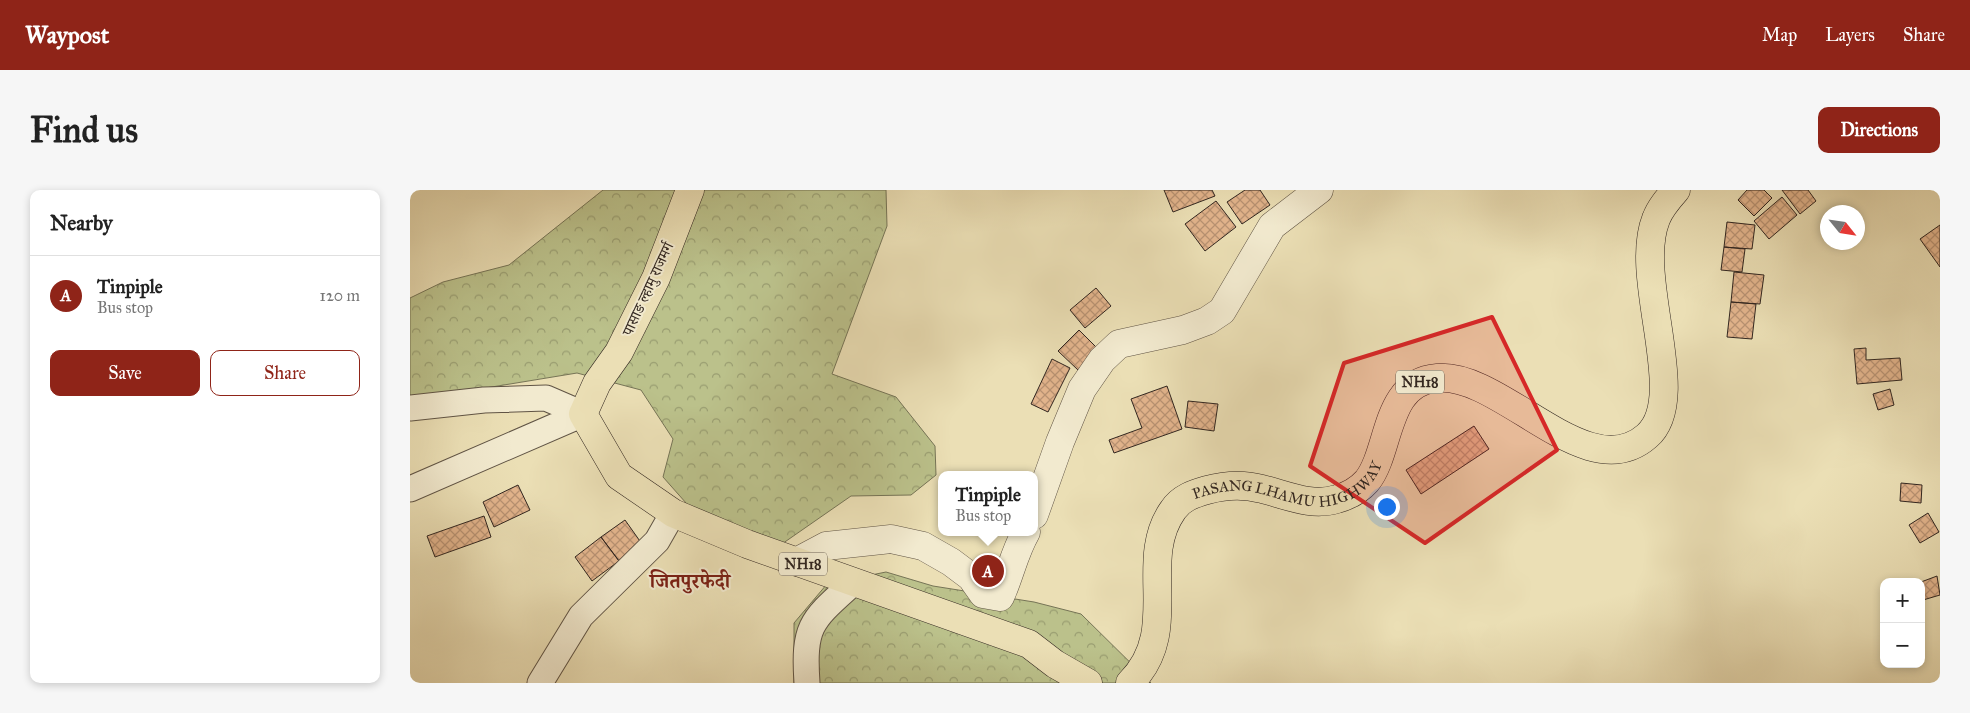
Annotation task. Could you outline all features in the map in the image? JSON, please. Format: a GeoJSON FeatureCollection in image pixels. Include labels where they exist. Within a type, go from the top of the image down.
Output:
{"type":"FeatureCollection","features":[{"type":"Feature","properties":{"kind":"main road","name":"पासाङ ल्हामु राजमर्ग"},"geometry":{"type":"LineString","coordinates":[[583,414],[598,383],[619,352],[656,278],[690,190]]}},
{"type":"Feature","properties":{"kind":"main road","name":"PASANG LHAMU HIGHWAY"},"geometry":{"type":"LineString","coordinates":[[1130,683],[1142,670],[1154,646],[1158,625],[1160,547],[1166,522],[1180,502],[1197,493],[1232,486],[1261,488],[1310,502],[1337,499],[1353,492],[1372,474],[1396,408],[1412,388],[1419,383],[1444,377],[1478,387],[1571,440],[1591,447],[1614,449],[1635,444],[1644,439],[1659,422],[1665,395],[1650,275],[1650,246],[1661,208],[1676,190]]}},
{"type":"Feature","properties":{"kind":"main road","name":"NH18"},"geometry":{"type":"LineString","coordinates":[[583,414],[619,476],[673,513],[747,544],[1029,644],[1055,664],[1088,683]]}},
{"type":"Feature","properties":{"kind":"street"},"geometry":{"type":"LineString","coordinates":[[1038,504],[1060,442],[1082,389],[1102,360],[1119,344],[1183,330],[1207,321],[1222,311],[1272,226],[1319,190]]}},
{"type":"Feature","properties":{"kind":"street"},"geometry":{"type":"LineString","coordinates":[[410,408],[484,400],[546,398],[583,414]]}},
{"type":"Feature","properties":{"kind":"street"},"geometry":{"type":"LineString","coordinates":[[410,489],[583,414]]}},
{"type":"Feature","properties":{"kind":"street"},"geometry":{"type":"LineString","coordinates":[[540,683],[581,616],[657,541],[673,513]]}},
{"type":"Feature","properties":{"kind":"street"},"geometry":{"type":"LineString","coordinates":[[796,562],[826,546],[891,539],[923,546],[951,562],[970,577],[983,594],[1000,596],[1011,573],[1017,548],[1024,536]]}},
{"type":"Feature","properties":{"kind":"street"},"geometry":{"type":"LineString","coordinates":[[807,683],[807,648],[810,629],[818,615],[854,582]]}},
{"type":"Feature","properties":{"kind":"highlighted area"},"geometry":{"type":"Polygon","coordinates":[[[1492,317],[1557,450],[1425,543],[1310,466],[1344,363],[1492,317]]]}},
{"type":"Feature","properties":{"kind":"green space"},"geometry":{"type":"Polygon","coordinates":[[[603,190],[886,190],[887,226],[832,374],[896,397],[935,446],[936,475],[911,495],[851,496],[779,546],[718,539],[663,477],[673,439],[641,390],[577,373],[437,396],[410,396],[410,298],[443,282],[509,265],[603,190]]]}},
{"type":"Feature","properties":{"kind":"green space"},"geometry":{"type":"Polygon","coordinates":[[[886,572],[933,586],[1034,602],[1081,614],[1151,683],[794,683],[794,623],[827,584],[886,572]]]}},
{"type":"Feature","properties":{"kind":"building"},"geometry":{"type":"Polygon","coordinates":[[[1164,190],[1212,190],[1215,196],[1173,212],[1164,190]]]}},
{"type":"Feature","properties":{"kind":"building"},"geometry":{"type":"Polygon","coordinates":[[[1245,190],[1260,190],[1270,205],[1242,224],[1227,202],[1245,190]]]}},
{"type":"Feature","properties":{"kind":"building"},"geometry":{"type":"Polygon","coordinates":[[[1747,190],[1764,190],[1772,198],[1754,216],[1738,200],[1747,190]]]}},
{"type":"Feature","properties":{"kind":"building"},"geometry":{"type":"Polygon","coordinates":[[[1782,190],[1808,190],[1816,201],[1800,214],[1782,190]]]}},
{"type":"Feature","properties":{"kind":"building"},"geometry":{"type":"Polygon","coordinates":[[[1782,197],[1797,215],[1769,239],[1754,221],[1782,197]]]}},
{"type":"Feature","properties":{"kind":"building"},"geometry":{"type":"Polygon","coordinates":[[[1216,201],[1236,227],[1205,251],[1185,224],[1216,201]]]}},
{"type":"Feature","properties":{"kind":"building"},"geometry":{"type":"Polygon","coordinates":[[[1727,222],[1755,225],[1752,249],[1724,247],[1727,222]]]}},
{"type":"Feature","properties":{"kind":"building"},"geometry":{"type":"Polygon","coordinates":[[[1940,225],[1940,267],[1920,239],[1940,225]]]}},
{"type":"Feature","properties":{"kind":"building"},"geometry":{"type":"Polygon","coordinates":[[[1724,247],[1745,249],[1742,272],[1721,270],[1724,247]]]}},
{"type":"Feature","properties":{"kind":"building"},"geometry":{"type":"Polygon","coordinates":[[[1734,272],[1764,275],[1760,304],[1731,302],[1734,272]]]}},
{"type":"Feature","properties":{"kind":"building"},"geometry":{"type":"Polygon","coordinates":[[[1096,288],[1111,306],[1085,328],[1070,310],[1096,288]]]}},
{"type":"Feature","properties":{"kind":"building"},"geometry":{"type":"Polygon","coordinates":[[[1731,302],[1756,304],[1752,339],[1727,337],[1731,302]]]}},
{"type":"Feature","properties":{"kind":"building"},"geometry":{"type":"Polygon","coordinates":[[[1079,330],[1098,349],[1078,370],[1058,351],[1079,330]]]}},
{"type":"Feature","properties":{"kind":"building"},"geometry":{"type":"Polygon","coordinates":[[[1866,348],[1866,360],[1900,358],[1902,380],[1857,384],[1854,349],[1866,348]]]}},
{"type":"Feature","properties":{"kind":"building"},"geometry":{"type":"Polygon","coordinates":[[[1052,359],[1070,368],[1048,412],[1031,404],[1052,359]]]}},
{"type":"Feature","properties":{"kind":"building"},"geometry":{"type":"Polygon","coordinates":[[[1167,386],[1182,429],[1114,453],[1109,440],[1142,428],[1131,399],[1167,386]]]}},
{"type":"Feature","properties":{"kind":"building"},"geometry":{"type":"Polygon","coordinates":[[[1890,389],[1894,405],[1878,410],[1873,394],[1890,389]]]}},
{"type":"Feature","properties":{"kind":"building"},"geometry":{"type":"Polygon","coordinates":[[[1188,401],[1218,404],[1214,431],[1185,427],[1188,401]]]}},
{"type":"Feature","properties":{"kind":"building"},"geometry":{"type":"Polygon","coordinates":[[[1474,426],[1489,449],[1421,494],[1406,470],[1474,426]]]}},
{"type":"Feature","properties":{"kind":"building"},"geometry":{"type":"Polygon","coordinates":[[[1901,483],[1922,485],[1921,503],[1900,501],[1901,483]]]}},
{"type":"Feature","properties":{"kind":"building"},"geometry":{"type":"Polygon","coordinates":[[[518,485],[530,510],[494,527],[483,502],[518,485]]]}},
{"type":"Feature","properties":{"kind":"building"},"geometry":{"type":"Polygon","coordinates":[[[1928,513],[1939,532],[1920,543],[1909,525],[1928,513]]]}},
{"type":"Feature","properties":{"kind":"building"},"geometry":{"type":"Polygon","coordinates":[[[484,516],[491,537],[435,557],[427,536],[484,516]]]}},
{"type":"Feature","properties":{"kind":"building"},"geometry":{"type":"Polygon","coordinates":[[[625,520],[642,544],[619,561],[601,537],[625,520]]]}},
{"type":"Feature","properties":{"kind":"building"},"geometry":{"type":"Polygon","coordinates":[[[601,537],[619,561],[592,581],[575,557],[601,537]]]}},
{"type":"Feature","properties":{"kind":"building"},"geometry":{"type":"Polygon","coordinates":[[[1937,576],[1940,595],[1925,599],[1925,580],[1937,576]]]}},
{"type":"Feature","properties":{"kind":"place","name":"Tinpiple"},"geometry":{"type":"Point","coordinates":[988,571]}},
{"type":"Feature","properties":{"kind":"district","name":"जितपुरफेदी"},"geometry":{"type":"Point","coordinates":[690,581]}}]}
